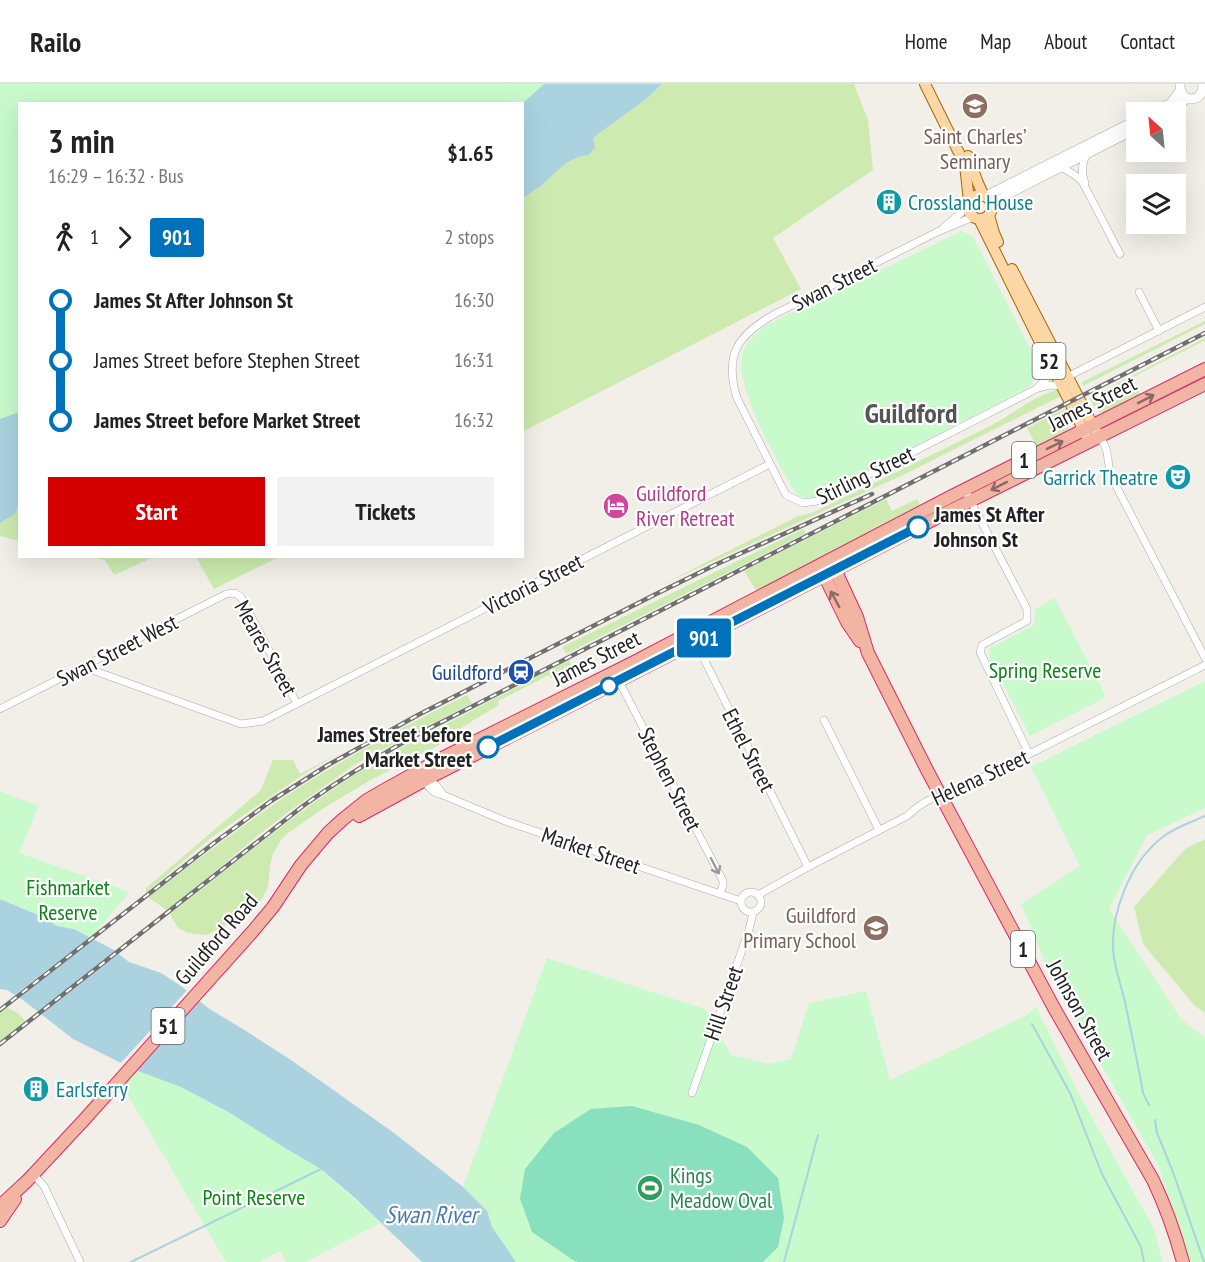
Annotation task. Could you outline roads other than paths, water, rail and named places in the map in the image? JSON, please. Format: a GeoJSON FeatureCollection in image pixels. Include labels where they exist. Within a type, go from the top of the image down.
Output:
{"type":"FeatureCollection","features":[{"type":"Feature","properties":{"kind":"highway","name":"James Street"},"geometry":{"type":"LineString","coordinates":[[1092,434],[1205,369]]}},
{"type":"Feature","properties":{"kind":"highway","name":"James Street"},"geometry":{"type":"LineString","coordinates":[[310,853],[347,823],[458,750],[603,678],[693,637],[968,495],[1092,434],[1205,384]]}},
{"type":"Feature","properties":{"kind":"highway","name":"Johnson Street"},"geometry":{"type":"LineString","coordinates":[[827,567],[847,622],[868,652],[942,798],[1054,1008],[1153,1180],[1166,1206],[1183,1262]]}},
{"type":"Feature","properties":{"kind":"highway","name":"James Street"},"geometry":{"type":"LineString","coordinates":[[423,775],[507,738],[619,681],[693,637]]}},
{"type":"Feature","properties":{"kind":"highway"},"geometry":{"type":"LineString","coordinates":[[458,750],[463,754],[468,754],[507,738]]}},
{"type":"Feature","properties":{"kind":"highway","name":"Guildford Road"},"geometry":{"type":"LineString","coordinates":[[0,1206],[83,1121],[253,931],[273,907],[310,853]]}},
{"type":"Feature","properties":{"kind":"highway","name":"Guildford Road"},"geometry":{"type":"LineString","coordinates":[[0,1221],[30,1177]]}},
{"type":"Feature","properties":{"kind":"main road","name":"52"},"geometry":{"type":"LineString","coordinates":[[925,84],[965,165],[969,213],[983,215]]}},
{"type":"Feature","properties":{"kind":"main road","name":"52"},"geometry":{"type":"LineString","coordinates":[[931,84],[969,158],[978,183],[991,203],[983,215]]}},
{"type":"Feature","properties":{"kind":"main road"},"geometry":{"type":"LineString","coordinates":[[968,204],[977,195],[985,196]]}},
{"type":"Feature","properties":{"kind":"main road","name":"52"},"geometry":{"type":"LineString","coordinates":[[983,215],[1053,368],[1092,434]]}},
{"type":"Feature","properties":{"kind":"main road","name":"52"},"geometry":{"type":"LineString","coordinates":[[983,215],[1069,376],[1092,434]]}},
{"type":"Feature","properties":{"kind":"street"},"geometry":{"type":"LineString","coordinates":[[1182,91],[1196,98],[1203,93],[1203,84]]}},
{"type":"Feature","properties":{"kind":"street"},"geometry":{"type":"LineString","coordinates":[[985,196],[1126,126]]}},
{"type":"Feature","properties":{"kind":"street","name":"Swan Street"},"geometry":{"type":"LineString","coordinates":[[770,464],[737,398],[733,385],[732,365],[738,346],[748,332],[763,321],[937,232],[983,215],[1010,193],[1126,134]]}},
{"type":"Feature","properties":{"kind":"street"},"geometry":{"type":"LineString","coordinates":[[1086,189],[1082,167],[1087,153]]}},
{"type":"Feature","properties":{"kind":"street"},"geometry":{"type":"LineString","coordinates":[[1061,167],[1079,178],[1120,254]]}},
{"type":"Feature","properties":{"kind":"street","name":"Swan Street"},"geometry":{"type":"LineString","coordinates":[[937,232],[968,204]]}},
{"type":"Feature","properties":{"kind":"street"},"geometry":{"type":"LineString","coordinates":[[1139,292],[1159,331]]}},
{"type":"Feature","properties":{"kind":"street"},"geometry":{"type":"LineString","coordinates":[[1069,376],[1205,307]]}},
{"type":"Feature","properties":{"kind":"street","name":"Stirling Street"},"geometry":{"type":"LineString","coordinates":[[1036,389],[1053,368]]}},
{"type":"Feature","properties":{"kind":"street","name":"Stirling Street"},"geometry":{"type":"LineString","coordinates":[[770,464],[786,495],[803,503],[817,501],[1036,389],[1050,385],[1062,386]]}},
{"type":"Feature","properties":{"kind":"street"},"geometry":{"type":"LineString","coordinates":[[1092,434],[1103,441],[1110,463],[1108,470],[1205,658]]}},
{"type":"Feature","properties":{"kind":"street","name":"Victoria Street"},"geometry":{"type":"LineString","coordinates":[[297,704],[770,464]]}},
{"type":"Feature","properties":{"kind":"street"},"geometry":{"type":"LineString","coordinates":[[968,495],[1027,609],[1027,621],[982,645],[980,652],[1029,754]]}},
{"type":"Feature","properties":{"kind":"street","name":"Meares Street"},"geometry":{"type":"LineString","coordinates":[[235,593],[242,597],[297,704]]}},
{"type":"Feature","properties":{"kind":"street","name":"Swan Street West"},"geometry":{"type":"LineString","coordinates":[[0,710],[226,594],[235,593]]}},
{"type":"Feature","properties":{"kind":"street","name":"Ethel Street"},"geometry":{"type":"LineString","coordinates":[[693,637],[808,867]]}},
{"type":"Feature","properties":{"kind":"street","name":"Helena Street"},"geometry":{"type":"LineString","coordinates":[[758,895],[907,816],[918,806],[932,799],[942,798],[1205,665]]}},
{"type":"Feature","properties":{"kind":"street"},"geometry":{"type":"LineString","coordinates":[[84,667],[241,724],[263,721],[297,704]]}},
{"type":"Feature","properties":{"kind":"street"},"geometry":{"type":"LineString","coordinates":[[603,678],[614,677],[619,681]]}},
{"type":"Feature","properties":{"kind":"street","name":"Stephen Street"},"geometry":{"type":"LineString","coordinates":[[619,681],[723,881],[720,894]]}},
{"type":"Feature","properties":{"kind":"street"},"geometry":{"type":"LineString","coordinates":[[824,720],[879,830]]}},
{"type":"Feature","properties":{"kind":"street","name":"Market Street"},"geometry":{"type":"LineString","coordinates":[[423,775],[441,790],[443,795],[505,821],[741,901]]}},
{"type":"Feature","properties":{"kind":"street"},"geometry":{"type":"LineString","coordinates":[[754,893],[760,898],[761,905],[753,913],[745,911],[741,901],[746,894],[754,893]]}},
{"type":"Feature","properties":{"kind":"street","name":"Hill Street"},"geometry":{"type":"LineString","coordinates":[[692,1093],[753,913]]}},
{"type":"Feature","properties":{"kind":"street"},"geometry":{"type":"LineString","coordinates":[[30,1177],[44,1186],[80,1262]]}},
{"type":"Feature","properties":{"kind":"water"},"geometry":{"type":"Polygon","coordinates":[[[544,84],[662,84],[645,100],[598,134],[593,139],[595,147],[589,155],[568,162],[524,198],[524,102],[544,84]]]}},
{"type":"Feature","properties":{"kind":"water"},"geometry":{"type":"Polygon","coordinates":[[[18,412],[18,506],[15,514],[0,523],[0,419],[18,412]]]}},
{"type":"Feature","properties":{"kind":"water","name":"Swan River"},"geometry":{"type":"Polygon","coordinates":[[[0,899],[38,915],[57,926],[74,929],[114,950],[129,962],[161,973],[208,1008],[291,1060],[394,1133],[463,1187],[487,1211],[492,1227],[516,1262],[422,1262],[321,1169],[230,1113],[181,1087],[135,1070],[73,1039],[23,1000],[7,990],[0,989],[0,899]]]}},
{"type":"Feature","properties":{"kind":"waterway"},"geometry":{"type":"LineString","coordinates":[[1149,1105],[1143,1093],[1114,958],[1114,925],[1124,891],[1141,860],[1164,836],[1205,816]]}},
{"type":"Feature","properties":{"kind":"waterway"},"geometry":{"type":"LineString","coordinates":[[1032,1024],[1070,1093],[1102,1174],[1141,1247],[1144,1262]]}},
{"type":"Feature","properties":{"kind":"waterway"},"geometry":{"type":"LineString","coordinates":[[1155,1120],[1157,1133],[1204,1262]]}},
{"type":"Feature","properties":{"kind":"waterway"},"geometry":{"type":"LineString","coordinates":[[784,1262],[818,1135]]}},
{"type":"Feature","properties":{"kind":"waterway"},"geometry":{"type":"LineString","coordinates":[[131,1262],[321,1169]]}},
{"type":"Feature","properties":{"kind":"railway"},"geometry":{"type":"LineString","coordinates":[[0,1044],[303,806],[378,757],[426,730],[1205,333]]}},
{"type":"Feature","properties":{"kind":"railway"},"geometry":{"type":"LineString","coordinates":[[0,1010],[214,843],[271,801],[328,765],[418,715],[656,594],[872,494]]}},
{"type":"Feature","properties":{"kind":"place","name":"Saint Charles’ Seminary"},"geometry":{"type":"Point","coordinates":[975,106]}},
{"type":"Feature","properties":{"kind":"place","name":"Crossland House"},"geometry":{"type":"Point","coordinates":[889,202]}},
{"type":"Feature","properties":{"kind":"place","name":"Garrick Theatre"},"geometry":{"type":"Point","coordinates":[1178,477]}},
{"type":"Feature","properties":{"kind":"place","name":"Guildford River Retreat"},"geometry":{"type":"Point","coordinates":[616,506]}},
{"type":"Feature","properties":{"kind":"place","name":"James St After Johnson St"},"geometry":{"type":"Point","coordinates":[918,527]}},
{"type":"Feature","properties":{"kind":"place","name":"Guildford"},"geometry":{"type":"Point","coordinates":[521,672]}},
{"type":"Feature","properties":{"kind":"place","name":"James Street before Market Street"},"geometry":{"type":"Point","coordinates":[488,747]}},
{"type":"Feature","properties":{"kind":"place","name":"Guildford Primary School"},"geometry":{"type":"Point","coordinates":[876,928]}},
{"type":"Feature","properties":{"kind":"place","name":"Earlsferry"},"geometry":{"type":"Point","coordinates":[36,1089]}},
{"type":"Feature","properties":{"kind":"place","name":"Kings Meadow Oval"},"geometry":{"type":"Point","coordinates":[650,1188]}},
{"type":"Feature","properties":{"kind":"district","name":"Guildford"},"geometry":{"type":"Point","coordinates":[911,412]}},
{"type":"Feature","properties":{"kind":"park label","name":"Spring Reserve"},"geometry":{"type":"Point","coordinates":[1045,670]}},
{"type":"Feature","properties":{"kind":"park label","name":"Fishmarket Reserve"},"geometry":{"type":"Point","coordinates":[68,900]}},
{"type":"Feature","properties":{"kind":"park label","name":"Point Reserve"},"geometry":{"type":"Point","coordinates":[254,1197]}}]}
